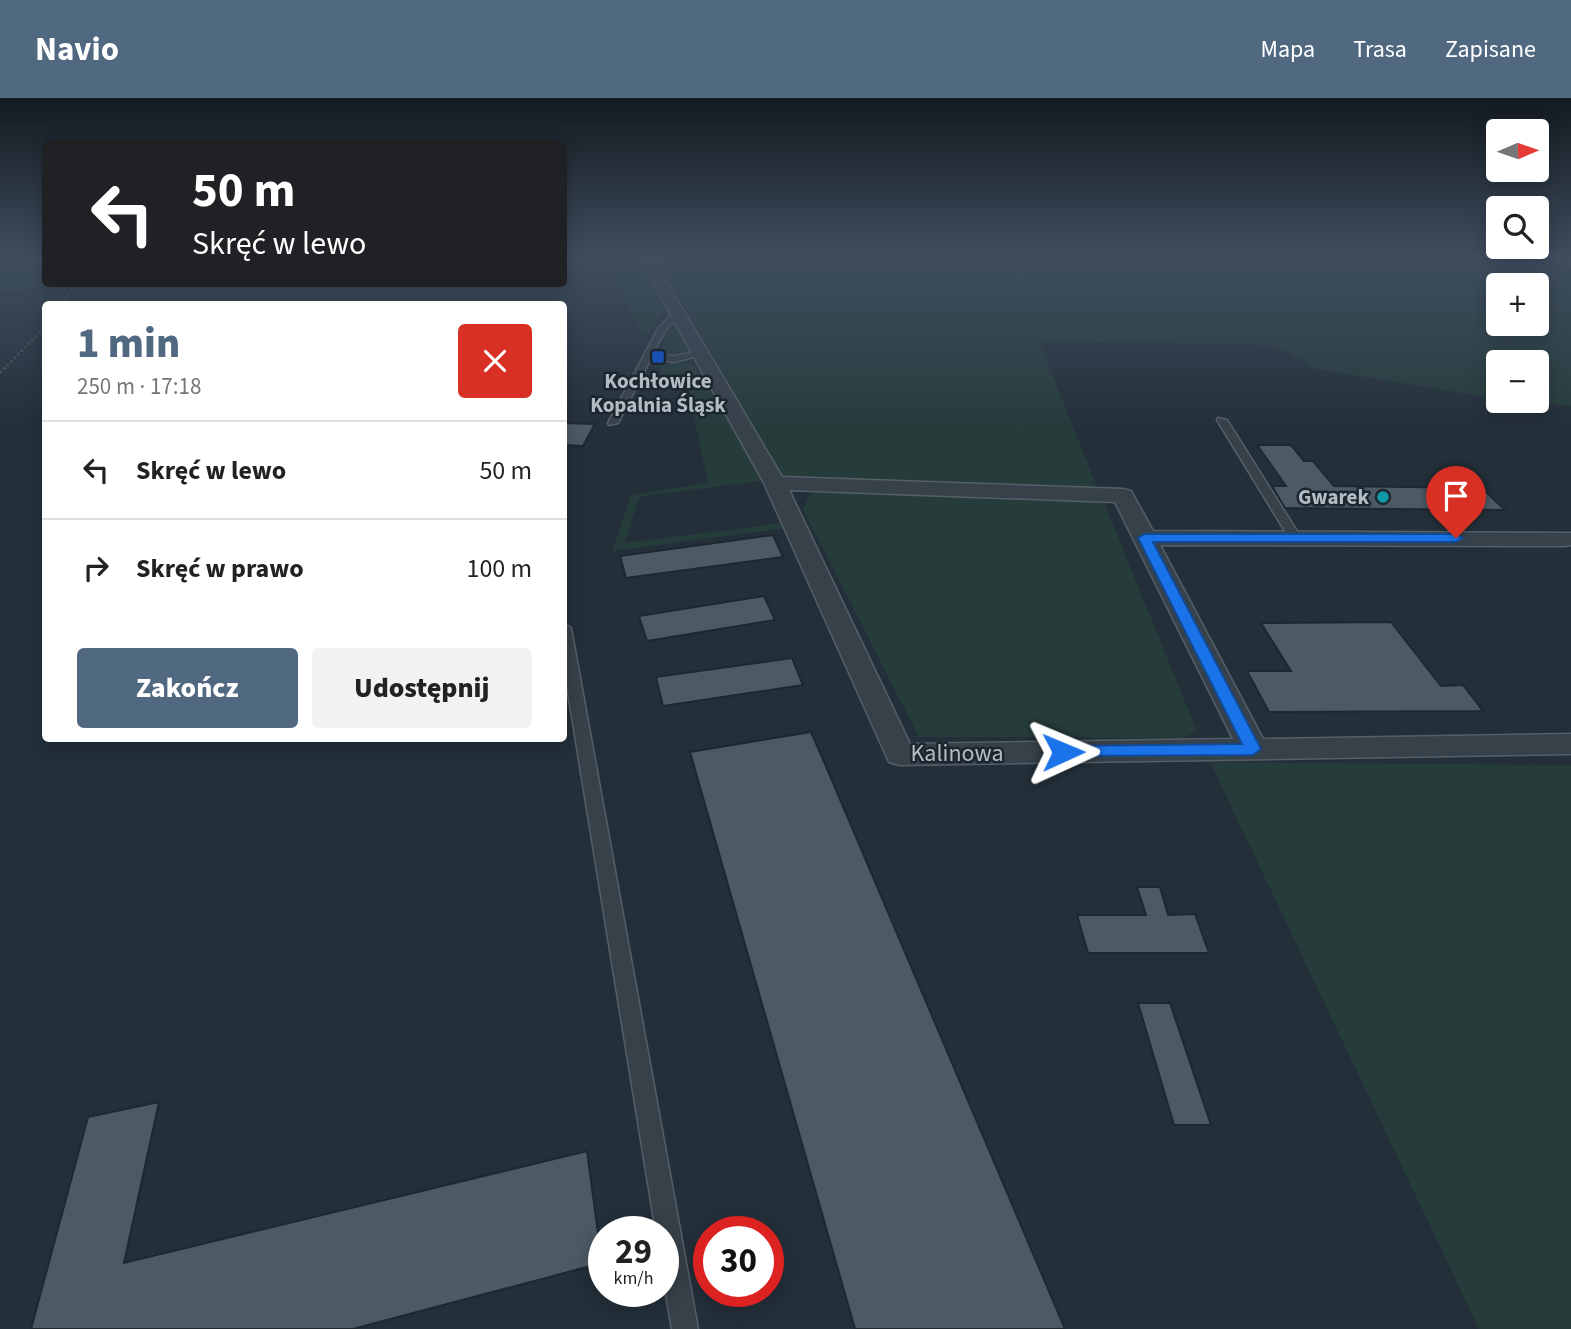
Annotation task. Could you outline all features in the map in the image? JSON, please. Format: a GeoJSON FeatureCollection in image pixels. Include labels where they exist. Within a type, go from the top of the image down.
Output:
{"type":"FeatureCollection","features":[{"type":"Feature","properties":{"kind":"street","name":"Kalinowa"},"geometry":{"type":"LineString","coordinates":[[680,315],[775,483],[900,755],[1571,744]]}},
{"type":"Feature","properties":{"kind":"street"},"geometry":{"type":"LineString","coordinates":[[775,483],[1123,496],[1253,749]]}},
{"type":"Feature","properties":{"kind":"street"},"geometry":{"type":"LineString","coordinates":[[1144,538],[1564,539]]}},
{"type":"Feature","properties":{"kind":"lane"},"geometry":{"type":"LineString","coordinates":[[613,423],[663,327],[676,315]]}},
{"type":"Feature","properties":{"kind":"lane"},"geometry":{"type":"LineString","coordinates":[[649,352],[658,358],[671,359],[700,354]]}},
{"type":"Feature","properties":{"kind":"lane"},"geometry":{"type":"LineString","coordinates":[[1222,420],[1294,537]]}},
{"type":"Feature","properties":{"kind":"lane"},"geometry":{"type":"LineString","coordinates":[[567,645],[685,1329]]}},
{"type":"Feature","properties":{"kind":"path"},"geometry":{"type":"LineString","coordinates":[[0,373],[42,330]]}},
{"type":"Feature","properties":{"kind":"green space"},"geometry":{"type":"Polygon","coordinates":[[[632,315],[660,315],[644,339],[632,315]]]}},
{"type":"Feature","properties":{"kind":"green space"},"geometry":{"type":"Polygon","coordinates":[[[690,315],[1486,315],[1486,336],[1549,336],[1549,315],[1571,315],[1571,406],[1549,404],[1549,350],[1486,350],[1486,397],[1316,369],[1274,345],[1039,341],[1097,487],[783,479],[690,315]]]}},
{"type":"Feature","properties":{"kind":"green space"},"geometry":{"type":"Polygon","coordinates":[[[679,329],[689,348],[686,352],[677,354],[661,352],[667,330],[679,329]]]}},
{"type":"Feature","properties":{"kind":"green space"},"geometry":{"type":"Polygon","coordinates":[[[675,362],[697,365],[761,481],[639,497],[625,543],[781,523],[782,529],[612,551],[631,495],[708,483],[685,375],[662,374],[660,367],[652,366],[675,362]]]}},
{"type":"Feature","properties":{"kind":"green space"},"geometry":{"type":"Polygon","coordinates":[[[833,490],[1103,500],[1197,731],[1184,738],[919,737],[803,510],[810,493],[833,490]]]}},
{"type":"Feature","properties":{"kind":"green space"},"geometry":{"type":"Polygon","coordinates":[[[1210,762],[1571,765],[1571,1329],[1479,1329],[1210,762]]]}},
{"type":"Feature","properties":{"kind":"building"},"geometry":{"type":"Polygon","coordinates":[[[567,423],[595,424],[583,446],[567,445],[567,423]]]}},
{"type":"Feature","properties":{"kind":"building","name":"Gwarek"},"geometry":{"type":"Polygon","coordinates":[[[1257,445],[1291,445],[1304,461],[1313,461],[1334,486],[1482,488],[1505,510],[1285,508],[1272,486],[1286,486],[1257,445]]]}},
{"type":"Feature","properties":{"kind":"building"},"geometry":{"type":"Polygon","coordinates":[[[773,535],[783,557],[626,578],[620,556],[773,535]]]}},
{"type":"Feature","properties":{"kind":"building"},"geometry":{"type":"Polygon","coordinates":[[[764,596],[775,620],[647,641],[639,616],[764,596]]]}},
{"type":"Feature","properties":{"kind":"building"},"geometry":{"type":"Polygon","coordinates":[[[1391,622],[1441,686],[1463,685],[1483,711],[1269,712],[1247,671],[1291,671],[1261,623],[1391,622]]]}},
{"type":"Feature","properties":{"kind":"building"},"geometry":{"type":"Polygon","coordinates":[[[792,658],[803,685],[663,706],[656,677],[792,658]]]}},
{"type":"Feature","properties":{"kind":"building"},"geometry":{"type":"Polygon","coordinates":[[[811,732],[1065,1329],[855,1329],[690,752],[811,732]]]}},
{"type":"Feature","properties":{"kind":"building"},"geometry":{"type":"Polygon","coordinates":[[[1137,887],[1160,887],[1168,915],[1195,914],[1209,953],[1088,953],[1077,915],[1146,915],[1137,887]]]}},
{"type":"Feature","properties":{"kind":"building"},"geometry":{"type":"Polygon","coordinates":[[[1138,1003],[1170,1003],[1211,1125],[1174,1125],[1138,1003]]]}},
{"type":"Feature","properties":{"kind":"building"},"geometry":{"type":"Polygon","coordinates":[[[159,1102],[124,1263],[587,1151],[596,1216],[588,1216],[588,1267],[353,1329],[31,1329],[88,1117],[159,1102]]]}},
{"type":"Feature","properties":{"kind":"place","name":"Kochłowice Kopalnia Śląsk"},"geometry":{"type":"Point","coordinates":[658,357]}},
{"type":"Feature","properties":{"kind":"place","name":"Gwarek"},"geometry":{"type":"Point","coordinates":[1383,497]}},
{"type":"Feature","properties":{"kind":"route"},"geometry":{"type":"LineString","coordinates":[[1063,752],[1253,749],[1144,538],[1456,538]]}}]}
